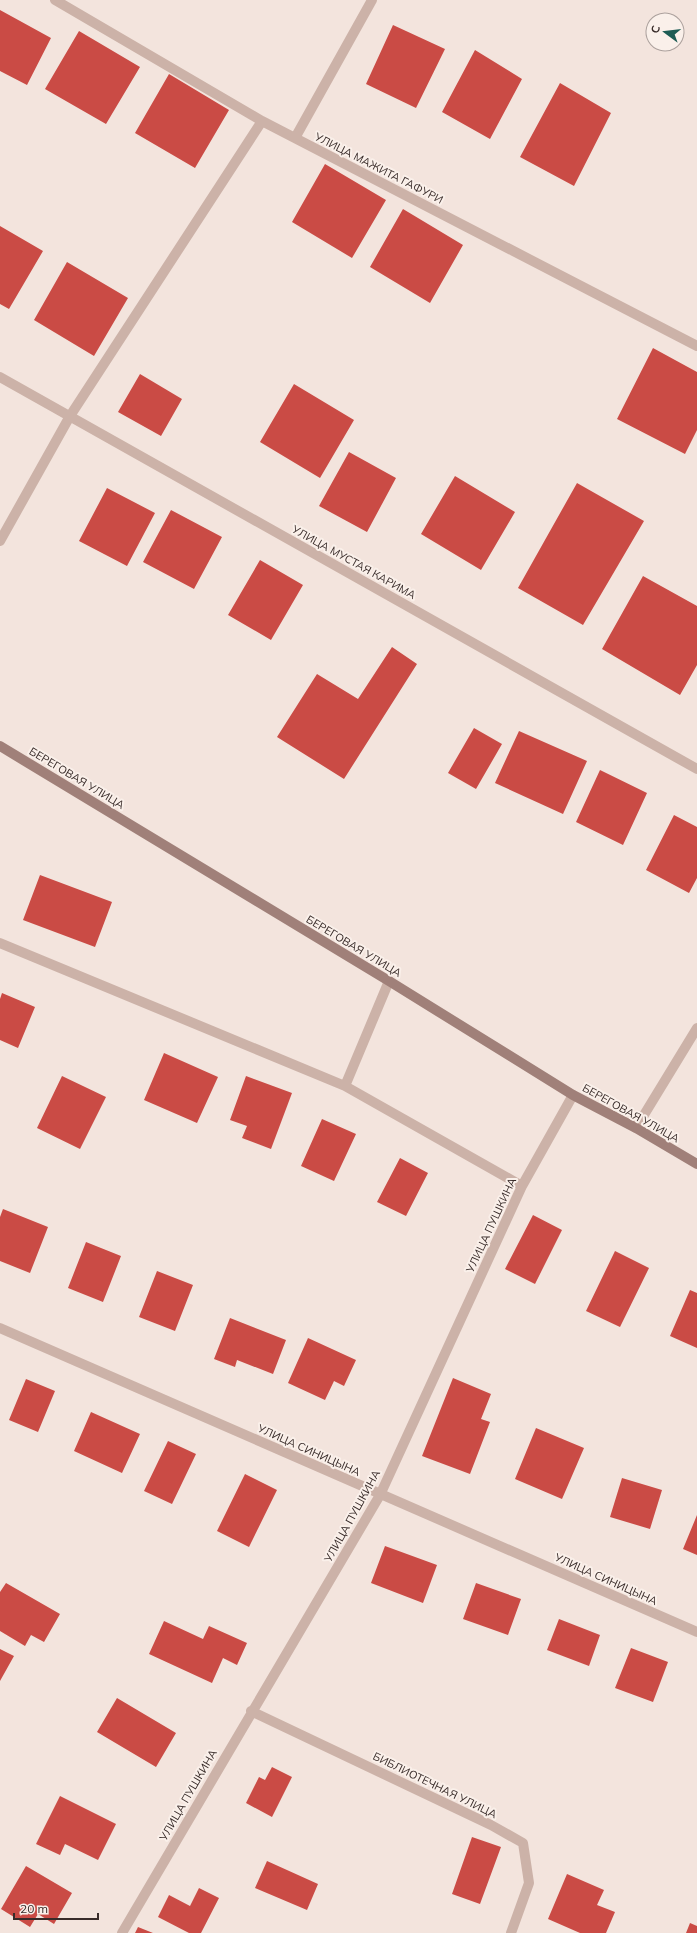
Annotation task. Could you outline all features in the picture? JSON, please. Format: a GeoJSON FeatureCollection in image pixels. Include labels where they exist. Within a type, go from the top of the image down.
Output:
{"type":"FeatureCollection","features":[{"type":"Feature","properties":{"kind":"main road","name":"БЕРЕГОВАЯ УЛИЦА"},"geometry":{"type":"LineString","coordinates":[[0,746],[389,981],[574,1095],[636,1128],[697,1164]]}},
{"type":"Feature","properties":{"kind":"street","name":"УЛИЦА МАЖИТА ГАФУРИ"},"geometry":{"type":"LineString","coordinates":[[55,0],[262,121],[697,346]]}},
{"type":"Feature","properties":{"kind":"street"},"geometry":{"type":"LineString","coordinates":[[295,138],[372,0]]}},
{"type":"Feature","properties":{"kind":"street"},"geometry":{"type":"LineString","coordinates":[[0,541],[70,416],[262,121]]}},
{"type":"Feature","properties":{"kind":"street","name":"УЛИЦА МУСТАЯ КАРИМА"},"geometry":{"type":"LineString","coordinates":[[0,377],[697,769]]}},
{"type":"Feature","properties":{"kind":"street"},"geometry":{"type":"LineString","coordinates":[[0,943],[345,1086],[522,1186]]}},
{"type":"Feature","properties":{"kind":"street"},"geometry":{"type":"LineString","coordinates":[[345,1086],[389,981]]}},
{"type":"Feature","properties":{"kind":"street"},"geometry":{"type":"LineString","coordinates":[[636,1128],[697,1028]]}},
{"type":"Feature","properties":{"kind":"street","name":"УЛИЦА ПУШКИНА"},"geometry":{"type":"LineString","coordinates":[[122,1933],[251,1711],[380,1495],[522,1186],[574,1095]]}},
{"type":"Feature","properties":{"kind":"street","name":"УЛИЦА СИНИЦЫНА"},"geometry":{"type":"LineString","coordinates":[[0,1328],[697,1632]]}},
{"type":"Feature","properties":{"kind":"street","name":"БИБЛИОТЕЧНАЯ УЛИЦА"},"geometry":{"type":"LineString","coordinates":[[251,1711],[491,1824],[523,1843],[529,1883],[511,1933]]}},
{"type":"Feature","properties":{"kind":"building"},"geometry":{"type":"Polygon","coordinates":[[[0,10],[51,38],[27,85],[0,71],[0,10]]]}},
{"type":"Feature","properties":{"kind":"building"},"geometry":{"type":"Polygon","coordinates":[[[393,25],[445,49],[416,108],[366,84],[393,25]]]}},
{"type":"Feature","properties":{"kind":"building"},"geometry":{"type":"Polygon","coordinates":[[[79,31],[140,67],[106,124],[45,89],[79,31]]]}},
{"type":"Feature","properties":{"kind":"building"},"geometry":{"type":"Polygon","coordinates":[[[475,50],[522,79],[490,139],[442,112],[475,50]]]}},
{"type":"Feature","properties":{"kind":"building"},"geometry":{"type":"Polygon","coordinates":[[[169,74],[229,110],[195,168],[135,133],[169,74]]]}},
{"type":"Feature","properties":{"kind":"building"},"geometry":{"type":"Polygon","coordinates":[[[560,83],[611,113],[574,186],[520,157],[560,83]]]}},
{"type":"Feature","properties":{"kind":"building"},"geometry":{"type":"Polygon","coordinates":[[[325,164],[386,200],[352,258],[292,222],[325,164]]]}},
{"type":"Feature","properties":{"kind":"building"},"geometry":{"type":"Polygon","coordinates":[[[403,209],[463,245],[430,303],[370,267],[403,209]]]}},
{"type":"Feature","properties":{"kind":"building"},"geometry":{"type":"Polygon","coordinates":[[[0,226],[43,251],[9,309],[0,304],[0,226]]]}},
{"type":"Feature","properties":{"kind":"building"},"geometry":{"type":"Polygon","coordinates":[[[67,262],[128,298],[94,356],[34,320],[67,262]]]}},
{"type":"Feature","properties":{"kind":"building"},"geometry":{"type":"Polygon","coordinates":[[[653,348],[697,372],[697,430],[685,454],[617,419],[653,348]]]}},
{"type":"Feature","properties":{"kind":"building"},"geometry":{"type":"Polygon","coordinates":[[[140,374],[182,399],[161,436],[118,412],[140,374]]]}},
{"type":"Feature","properties":{"kind":"building"},"geometry":{"type":"Polygon","coordinates":[[[294,384],[354,420],[320,478],[260,442],[294,384]]]}},
{"type":"Feature","properties":{"kind":"building"},"geometry":{"type":"Polygon","coordinates":[[[349,452],[396,478],[367,532],[319,506],[349,452]]]}},
{"type":"Feature","properties":{"kind":"building"},"geometry":{"type":"Polygon","coordinates":[[[455,476],[515,512],[481,570],[421,534],[455,476]]]}},
{"type":"Feature","properties":{"kind":"building"},"geometry":{"type":"Polygon","coordinates":[[[577,483],[644,521],[583,625],[518,588],[577,483]]]}},
{"type":"Feature","properties":{"kind":"building"},"geometry":{"type":"Polygon","coordinates":[[[107,488],[155,513],[127,566],[79,541],[107,488]]]}},
{"type":"Feature","properties":{"kind":"building"},"geometry":{"type":"Polygon","coordinates":[[[171,510],[222,537],[194,589],[143,562],[171,510]]]}},
{"type":"Feature","properties":{"kind":"building"},"geometry":{"type":"Polygon","coordinates":[[[260,560],[303,585],[271,640],[228,615],[260,560]]]}},
{"type":"Feature","properties":{"kind":"building"},"geometry":{"type":"Polygon","coordinates":[[[643,576],[697,606],[697,665],[680,695],[602,649],[643,576]]]}},
{"type":"Feature","properties":{"kind":"building"},"geometry":{"type":"Polygon","coordinates":[[[392,647],[417,664],[344,779],[277,737],[317,674],[358,699],[392,647]]]}},
{"type":"Feature","properties":{"kind":"building"},"geometry":{"type":"Polygon","coordinates":[[[474,728],[502,744],[476,789],[448,773],[474,728]]]}},
{"type":"Feature","properties":{"kind":"building"},"geometry":{"type":"Polygon","coordinates":[[[519,731],[587,761],[563,814],[495,783],[519,731]]]}},
{"type":"Feature","properties":{"kind":"building"},"geometry":{"type":"Polygon","coordinates":[[[600,770],[647,793],[623,845],[576,822],[600,770]]]}},
{"type":"Feature","properties":{"kind":"building"},"geometry":{"type":"Polygon","coordinates":[[[674,815],[697,827],[697,878],[689,893],[646,870],[674,815]]]}},
{"type":"Feature","properties":{"kind":"building"},"geometry":{"type":"Polygon","coordinates":[[[40,875],[112,902],[95,947],[23,920],[40,875]]]}},
{"type":"Feature","properties":{"kind":"building"},"geometry":{"type":"Polygon","coordinates":[[[2,993],[35,1007],[18,1048],[0,1040],[0,999],[2,993]]]}},
{"type":"Feature","properties":{"kind":"building"},"geometry":{"type":"Polygon","coordinates":[[[164,1053],[218,1077],[197,1123],[144,1100],[164,1053]]]}},
{"type":"Feature","properties":{"kind":"building"},"geometry":{"type":"Polygon","coordinates":[[[62,1076],[106,1097],[80,1149],[37,1128],[62,1076]]]}},
{"type":"Feature","properties":{"kind":"building"},"geometry":{"type":"Polygon","coordinates":[[[246,1076],[292,1093],[271,1149],[242,1138],[247,1126],[230,1120],[246,1076]]]}},
{"type":"Feature","properties":{"kind":"building"},"geometry":{"type":"Polygon","coordinates":[[[322,1119],[356,1134],[334,1181],[301,1166],[322,1119]]]}},
{"type":"Feature","properties":{"kind":"building"},"geometry":{"type":"Polygon","coordinates":[[[400,1158],[428,1173],[406,1216],[377,1202],[400,1158]]]}},
{"type":"Feature","properties":{"kind":"building"},"geometry":{"type":"Polygon","coordinates":[[[3,1209],[48,1227],[30,1273],[0,1261],[0,1217],[3,1209]]]}},
{"type":"Feature","properties":{"kind":"building"},"geometry":{"type":"Polygon","coordinates":[[[533,1215],[562,1230],[535,1284],[505,1269],[533,1215]]]}},
{"type":"Feature","properties":{"kind":"building"},"geometry":{"type":"Polygon","coordinates":[[[86,1242],[121,1256],[103,1302],[68,1288],[86,1242]]]}},
{"type":"Feature","properties":{"kind":"building"},"geometry":{"type":"Polygon","coordinates":[[[615,1251],[649,1268],[620,1327],[586,1311],[615,1251]]]}},
{"type":"Feature","properties":{"kind":"building"},"geometry":{"type":"Polygon","coordinates":[[[157,1271],[193,1285],[175,1331],[139,1317],[157,1271]]]}},
{"type":"Feature","properties":{"kind":"building"},"geometry":{"type":"Polygon","coordinates":[[[690,1290],[697,1293],[697,1348],[670,1336],[690,1290]]]}},
{"type":"Feature","properties":{"kind":"building"},"geometry":{"type":"Polygon","coordinates":[[[230,1318],[286,1340],[273,1374],[237,1360],[235,1367],[214,1359],[230,1318]]]}},
{"type":"Feature","properties":{"kind":"building"},"geometry":{"type":"Polygon","coordinates":[[[308,1338],[356,1360],[344,1386],[334,1381],[325,1400],[288,1383],[308,1338]]]}},
{"type":"Feature","properties":{"kind":"building"},"geometry":{"type":"Polygon","coordinates":[[[453,1378],[491,1394],[481,1419],[490,1422],[470,1474],[422,1456],[453,1378]]]}},
{"type":"Feature","properties":{"kind":"building"},"geometry":{"type":"Polygon","coordinates":[[[26,1379],[55,1391],[38,1432],[9,1420],[26,1379]]]}},
{"type":"Feature","properties":{"kind":"building"},"geometry":{"type":"Polygon","coordinates":[[[91,1412],[140,1434],[122,1473],[74,1451],[91,1412]]]}},
{"type":"Feature","properties":{"kind":"building"},"geometry":{"type":"Polygon","coordinates":[[[536,1428],[584,1448],[562,1499],[515,1479],[536,1428]]]}},
{"type":"Feature","properties":{"kind":"building"},"geometry":{"type":"Polygon","coordinates":[[[168,1441],[196,1454],[172,1504],[144,1491],[168,1441]]]}},
{"type":"Feature","properties":{"kind":"building"},"geometry":{"type":"Polygon","coordinates":[[[245,1474],[277,1490],[249,1547],[217,1531],[245,1474]]]}},
{"type":"Feature","properties":{"kind":"building"},"geometry":{"type":"Polygon","coordinates":[[[622,1478],[662,1490],[650,1529],[610,1517],[622,1478]]]}},
{"type":"Feature","properties":{"kind":"building"},"geometry":{"type":"Polygon","coordinates":[[[697,1515],[697,1555],[683,1549],[697,1515]]]}},
{"type":"Feature","properties":{"kind":"building"},"geometry":{"type":"Polygon","coordinates":[[[385,1546],[437,1565],[423,1603],[371,1583],[385,1546]]]}},
{"type":"Feature","properties":{"kind":"building"},"geometry":{"type":"Polygon","coordinates":[[[6,1583],[60,1614],[44,1642],[31,1635],[25,1646],[0,1631],[0,1592],[6,1583]]]}},
{"type":"Feature","properties":{"kind":"building"},"geometry":{"type":"Polygon","coordinates":[[[476,1583],[521,1599],[508,1635],[463,1619],[476,1583]]]}},
{"type":"Feature","properties":{"kind":"building"},"geometry":{"type":"Polygon","coordinates":[[[559,1619],[600,1635],[589,1666],[547,1650],[559,1619]]]}},
{"type":"Feature","properties":{"kind":"building"},"geometry":{"type":"Polygon","coordinates":[[[164,1621],[203,1639],[209,1626],[247,1643],[237,1665],[223,1658],[212,1683],[149,1654],[164,1621]]]}},
{"type":"Feature","properties":{"kind":"building"},"geometry":{"type":"Polygon","coordinates":[[[631,1648],[668,1662],[653,1702],[615,1688],[631,1648]]]}},
{"type":"Feature","properties":{"kind":"building"},"geometry":{"type":"Polygon","coordinates":[[[0,1649],[14,1656],[0,1681],[0,1649]]]}},
{"type":"Feature","properties":{"kind":"building"},"geometry":{"type":"Polygon","coordinates":[[[117,1698],[176,1733],[156,1767],[97,1732],[117,1698]]]}},
{"type":"Feature","properties":{"kind":"building"},"geometry":{"type":"Polygon","coordinates":[[[272,1767],[292,1777],[272,1817],[246,1803],[259,1777],[265,1780],[272,1767]]]}},
{"type":"Feature","properties":{"kind":"building"},"geometry":{"type":"Polygon","coordinates":[[[60,1796],[116,1824],[98,1860],[65,1844],[60,1855],[36,1844],[60,1796]]]}},
{"type":"Feature","properties":{"kind":"building"},"geometry":{"type":"Polygon","coordinates":[[[472,1837],[501,1847],[480,1904],[452,1894],[472,1837]]]}},
{"type":"Feature","properties":{"kind":"building"},"geometry":{"type":"Polygon","coordinates":[[[267,1861],[318,1884],[307,1910],[255,1888],[267,1861]]]}},
{"type":"Feature","properties":{"kind":"building"},"geometry":{"type":"Polygon","coordinates":[[[26,1866],[72,1893],[54,1924],[38,1914],[30,1927],[1,1909],[26,1866]]]}},
{"type":"Feature","properties":{"kind":"building"},"geometry":{"type":"Polygon","coordinates":[[[567,1874],[604,1890],[597,1905],[615,1912],[606,1933],[580,1933],[548,1919],[567,1874]]]}},
{"type":"Feature","properties":{"kind":"building"},"geometry":{"type":"Polygon","coordinates":[[[199,1888],[219,1898],[201,1933],[189,1933],[158,1917],[169,1895],[190,1906],[199,1888]]]}},
{"type":"Feature","properties":{"kind":"building"},"geometry":{"type":"Polygon","coordinates":[[[690,1923],[697,1926],[697,1933],[686,1933],[690,1923]]]}},
{"type":"Feature","properties":{"kind":"building"},"geometry":{"type":"Polygon","coordinates":[[[138,1927],[153,1933],[135,1933],[138,1927]]]}}]}
